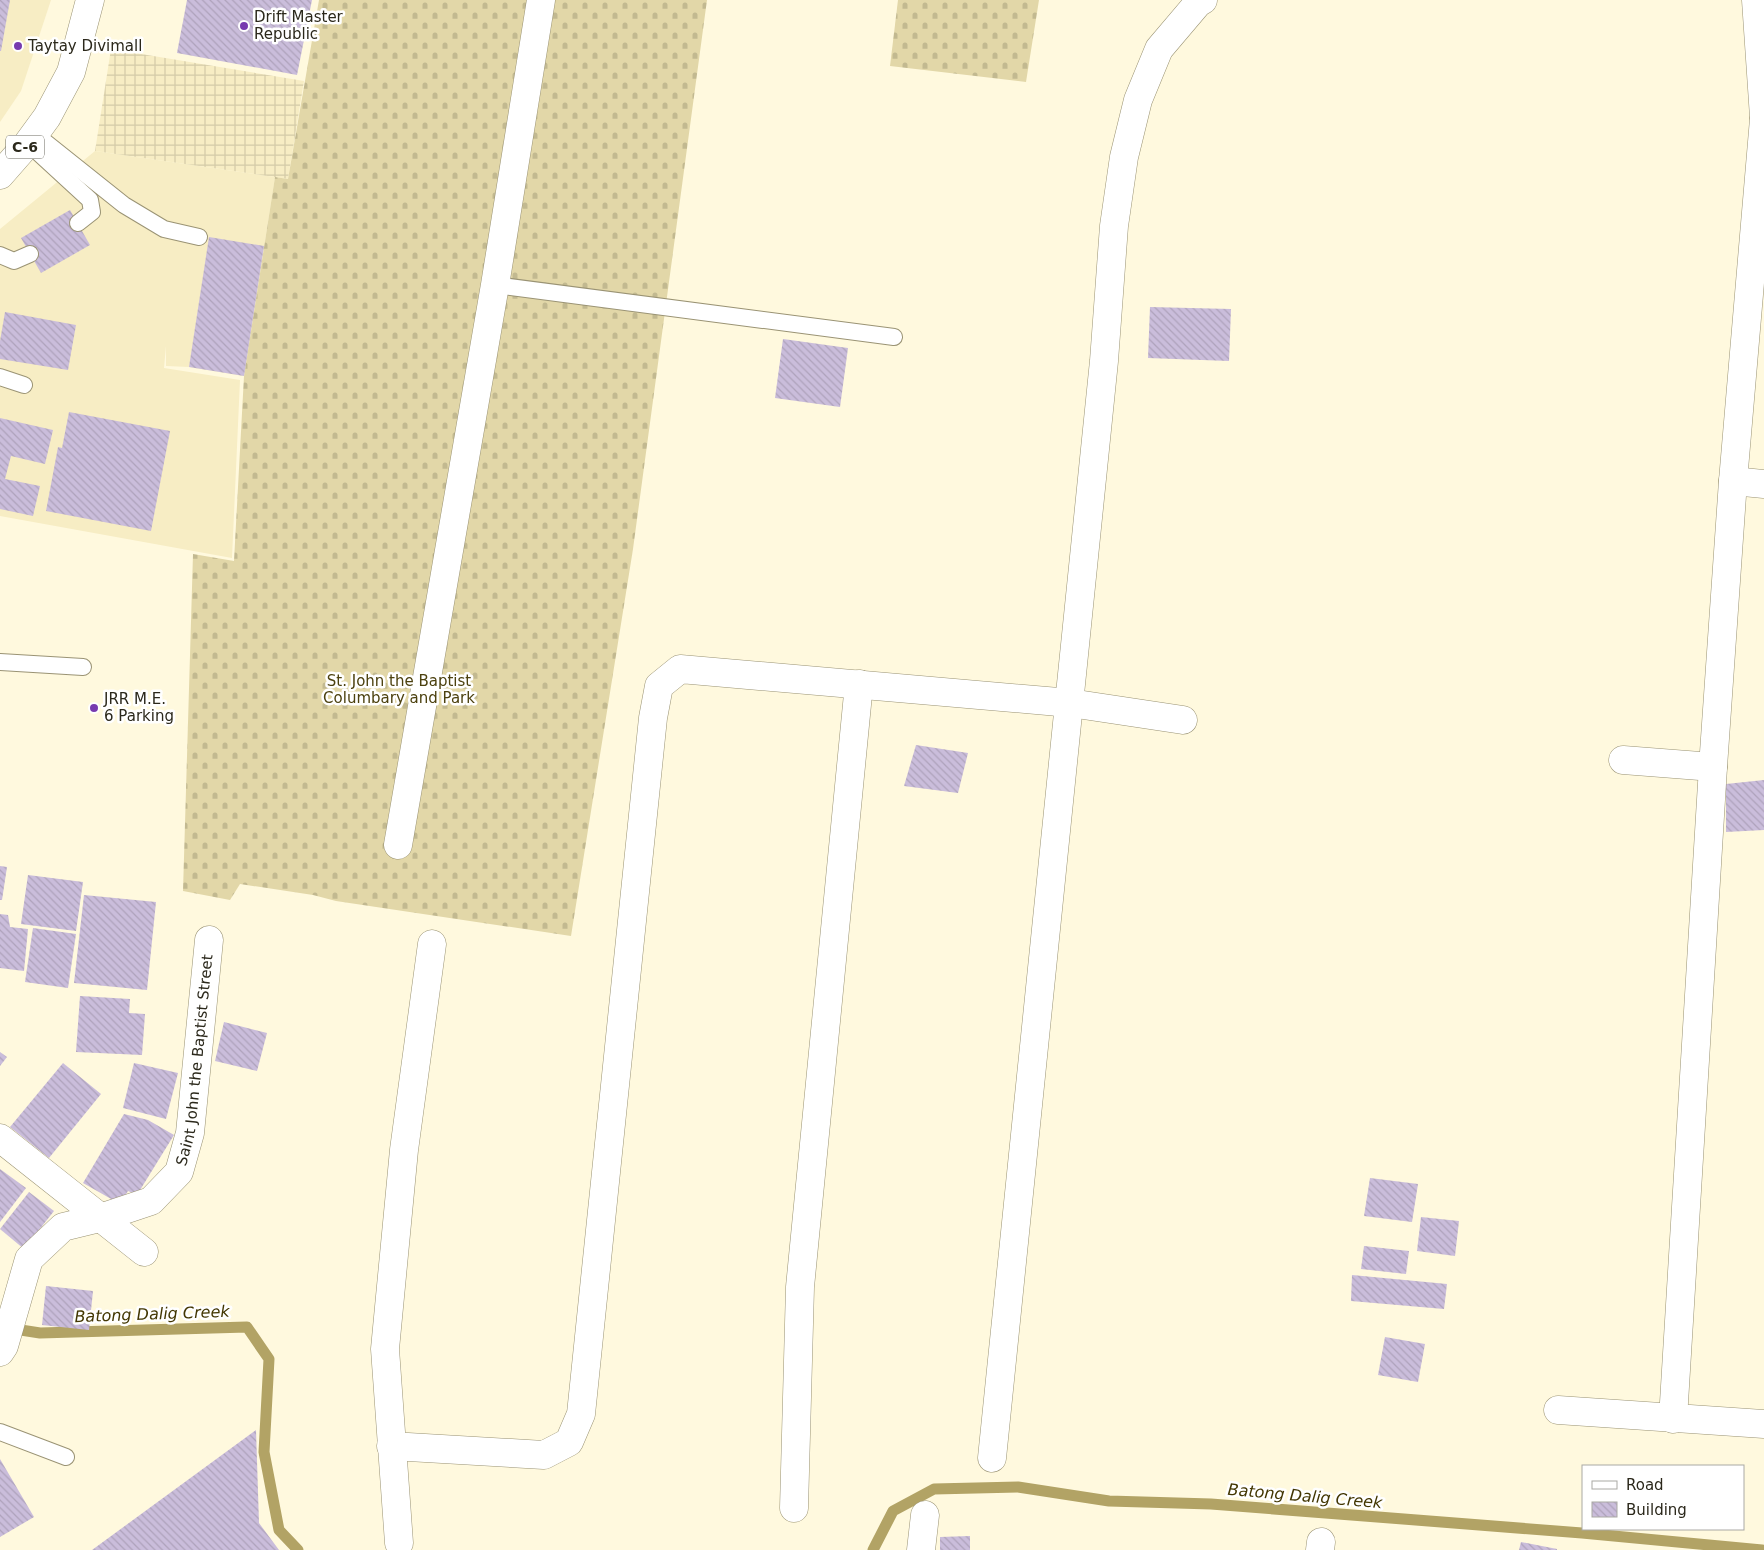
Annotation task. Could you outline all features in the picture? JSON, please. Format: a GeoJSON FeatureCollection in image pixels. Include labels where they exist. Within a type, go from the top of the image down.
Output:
{"type":"FeatureCollection","features":[{"type":"Feature","properties":{"kind":"street","name":"C-6"},"geometry":{"type":"LineString","coordinates":[[0,175],[32,139],[47,117],[71,72],[90,0]]}},
{"type":"Feature","properties":{"kind":"street"},"geometry":{"type":"LineString","coordinates":[[398,845],[495,285],[540,0]]}},
{"type":"Feature","properties":{"kind":"street"},"geometry":{"type":"LineString","coordinates":[[992,1458],[1103,371],[1114,226],[1124,157],[1138,100],[1159,49],[1198,3],[1203,0]]}},
{"type":"Feature","properties":{"kind":"street"},"geometry":{"type":"LineString","coordinates":[[1673,1419],[1713,767],[1733,481],[1764,118],[1756,0]]}},
{"type":"Feature","properties":{"kind":"street"},"geometry":{"type":"LineString","coordinates":[[1733,481],[1764,484]]}},
{"type":"Feature","properties":{"kind":"street"},"geometry":{"type":"LineString","coordinates":[[391,1446],[544,1455],[569,1442],[580,1414],[653,718],[659,686],[680,670],[1070,703],[1183,720]]}},
{"type":"Feature","properties":{"kind":"street"},"geometry":{"type":"LineString","coordinates":[[794,1508],[800,1287],[859,684]]}},
{"type":"Feature","properties":{"kind":"street"},"geometry":{"type":"LineString","coordinates":[[1623,760],[1713,767]]}},
{"type":"Feature","properties":{"kind":"street","name":"Saint John the Baptist Street"},"geometry":{"type":"LineString","coordinates":[[0,1352],[4,1346],[29,1259],[63,1227],[100,1218],[151,1201],[179,1172],[190,1133],[209,940]]}},
{"type":"Feature","properties":{"kind":"street"},"geometry":{"type":"LineString","coordinates":[[398,1543],[385,1349],[404,1150],[432,944]]}},
{"type":"Feature","properties":{"kind":"street"},"geometry":{"type":"LineString","coordinates":[[0,1138],[144,1252]]}},
{"type":"Feature","properties":{"kind":"street"},"geometry":{"type":"LineString","coordinates":[[1558,1410],[1764,1424]]}},
{"type":"Feature","properties":{"kind":"street"},"geometry":{"type":"LineString","coordinates":[[921,1550],[925,1515]]}},
{"type":"Feature","properties":{"kind":"lane"},"geometry":{"type":"LineString","coordinates":[[32,139],[90,200],[92,212],[78,223]]}},
{"type":"Feature","properties":{"kind":"lane"},"geometry":{"type":"LineString","coordinates":[[32,139],[124,205],[164,228],[199,237]]}},
{"type":"Feature","properties":{"kind":"lane"},"geometry":{"type":"LineString","coordinates":[[0,256],[14,261],[30,254]]}},
{"type":"Feature","properties":{"kind":"lane"},"geometry":{"type":"LineString","coordinates":[[495,285],[894,337]]}},
{"type":"Feature","properties":{"kind":"lane"},"geometry":{"type":"LineString","coordinates":[[0,377],[24,385]]}},
{"type":"Feature","properties":{"kind":"lane"},"geometry":{"type":"LineString","coordinates":[[0,662],[83,667]]}},
{"type":"Feature","properties":{"kind":"lane"},"geometry":{"type":"LineString","coordinates":[[0,1432],[66,1456]]}},
{"type":"Feature","properties":{"kind":"shaded area","name":"Taytay Divimall"},"geometry":{"type":"Polygon","coordinates":[[[0,0],[51,0],[21,91],[0,122],[0,0]]]}},
{"type":"Feature","properties":{"kind":"shaded area"},"geometry":{"type":"Polygon","coordinates":[[[111,49],[304,81],[288,179],[95,151],[111,49]]]}},
{"type":"Feature","properties":{"kind":"shaded area"},"geometry":{"type":"Polygon","coordinates":[[[95,151],[275,177],[244,376],[189,367],[166,366],[166,346],[164,368],[240,380],[232,558],[0,516],[0,229],[95,151]]]}},
{"type":"Feature","properties":{"kind":"green space","name":"St. John the Baptist Columbary and Park"},"geometry":{"type":"Polygon","coordinates":[[[319,0],[707,0],[633,549],[571,936],[336,901],[313,895],[240,884],[230,900],[183,891],[193,554],[234,561],[244,376],[275,177],[288,179],[319,0]]]}},
{"type":"Feature","properties":{"kind":"green space"},"geometry":{"type":"Polygon","coordinates":[[[898,0],[1039,0],[1026,82],[890,66],[898,0]]]}},
{"type":"Feature","properties":{"kind":"building"},"geometry":{"type":"Polygon","coordinates":[[[0,0],[10,0],[1,51],[0,51],[0,0]]]}},
{"type":"Feature","properties":{"kind":"building","name":"Drift Master Republic"},"geometry":{"type":"Polygon","coordinates":[[[187,0],[312,0],[297,75],[177,53],[187,0]]]}},
{"type":"Feature","properties":{"kind":"building"},"geometry":{"type":"Polygon","coordinates":[[[70,210],[90,245],[41,273],[21,238],[70,210]]]}},
{"type":"Feature","properties":{"kind":"building"},"geometry":{"type":"Polygon","coordinates":[[[209,237],[264,246],[244,376],[189,367],[209,237]]]}},
{"type":"Feature","properties":{"kind":"building"},"geometry":{"type":"Polygon","coordinates":[[[1150,307],[1231,309],[1229,361],[1148,358],[1150,307]]]}},
{"type":"Feature","properties":{"kind":"building"},"geometry":{"type":"Polygon","coordinates":[[[5,312],[76,325],[68,370],[0,359],[0,341],[5,312]]]}},
{"type":"Feature","properties":{"kind":"building"},"geometry":{"type":"Polygon","coordinates":[[[783,339],[848,348],[840,407],[775,398],[783,339]]]}},
{"type":"Feature","properties":{"kind":"building"},"geometry":{"type":"Polygon","coordinates":[[[69,412],[170,431],[151,531],[46,511],[58,447],[62,448],[69,412]]]}},
{"type":"Feature","properties":{"kind":"building"},"geometry":{"type":"Polygon","coordinates":[[[0,418],[53,430],[45,464],[11,456],[5,479],[40,486],[33,516],[0,509],[0,418]]]}},
{"type":"Feature","properties":{"kind":"building"},"geometry":{"type":"Polygon","coordinates":[[[916,745],[968,753],[958,793],[904,786],[916,745]]]}},
{"type":"Feature","properties":{"kind":"building"},"geometry":{"type":"Polygon","coordinates":[[[1764,780],[1764,830],[1726,832],[1726,784],[1764,780]]]}},
{"type":"Feature","properties":{"kind":"building"},"geometry":{"type":"Polygon","coordinates":[[[0,866],[7,867],[2,900],[0,900],[0,866]]]}},
{"type":"Feature","properties":{"kind":"building"},"geometry":{"type":"Polygon","coordinates":[[[28,875],[83,882],[76,931],[21,924],[28,875]]]}},
{"type":"Feature","properties":{"kind":"building"},"geometry":{"type":"Polygon","coordinates":[[[84,895],[156,902],[147,990],[74,983],[84,895]]]}},
{"type":"Feature","properties":{"kind":"building"},"geometry":{"type":"Polygon","coordinates":[[[0,914],[8,915],[10,927],[28,929],[24,971],[0,968],[0,914]]]}},
{"type":"Feature","properties":{"kind":"building"},"geometry":{"type":"Polygon","coordinates":[[[33,928],[76,934],[68,988],[25,982],[33,928]]]}},
{"type":"Feature","properties":{"kind":"building"},"geometry":{"type":"Polygon","coordinates":[[[80,996],[130,999],[129,1013],[145,1014],[142,1055],[76,1052],[80,996]]]}},
{"type":"Feature","properties":{"kind":"building"},"geometry":{"type":"Polygon","coordinates":[[[224,1022],[267,1033],[257,1071],[215,1061],[224,1022]]]}},
{"type":"Feature","properties":{"kind":"building"},"geometry":{"type":"Polygon","coordinates":[[[0,1052],[7,1057],[0,1066],[0,1052]]]}},
{"type":"Feature","properties":{"kind":"building"},"geometry":{"type":"Polygon","coordinates":[[[63,1063],[101,1094],[49,1158],[10,1127],[63,1063]]]}},
{"type":"Feature","properties":{"kind":"building"},"geometry":{"type":"Polygon","coordinates":[[[134,1063],[178,1073],[166,1119],[123,1108],[134,1063]]]}},
{"type":"Feature","properties":{"kind":"building"},"geometry":{"type":"Polygon","coordinates":[[[124,1114],[148,1120],[174,1135],[137,1195],[128,1191],[120,1204],[83,1183],[124,1114]]]}},
{"type":"Feature","properties":{"kind":"building"},"geometry":{"type":"Polygon","coordinates":[[[0,1169],[26,1188],[0,1222],[0,1169]]]}},
{"type":"Feature","properties":{"kind":"building"},"geometry":{"type":"Polygon","coordinates":[[[1370,1178],[1418,1184],[1412,1222],[1364,1216],[1370,1178]]]}},
{"type":"Feature","properties":{"kind":"building"},"geometry":{"type":"Polygon","coordinates":[[[29,1192],[54,1211],[24,1249],[0,1229],[29,1192]]]}},
{"type":"Feature","properties":{"kind":"building"},"geometry":{"type":"Polygon","coordinates":[[[1421,1217],[1459,1221],[1455,1256],[1417,1251],[1421,1217]]]}},
{"type":"Feature","properties":{"kind":"building"},"geometry":{"type":"Polygon","coordinates":[[[1364,1246],[1409,1251],[1406,1274],[1361,1269],[1364,1246]]]}},
{"type":"Feature","properties":{"kind":"building"},"geometry":{"type":"Polygon","coordinates":[[[1352,1275],[1447,1284],[1444,1309],[1351,1301],[1352,1275]]]}},
{"type":"Feature","properties":{"kind":"building"},"geometry":{"type":"Polygon","coordinates":[[[46,1286],[93,1291],[89,1330],[42,1325],[46,1286]]]}},
{"type":"Feature","properties":{"kind":"building"},"geometry":{"type":"Polygon","coordinates":[[[1385,1337],[1425,1344],[1418,1382],[1378,1375],[1385,1337]]]}},
{"type":"Feature","properties":{"kind":"building"},"geometry":{"type":"Polygon","coordinates":[[[256,1430],[259,1523],[279,1550],[92,1550],[256,1430]]]}},
{"type":"Feature","properties":{"kind":"building"},"geometry":{"type":"Polygon","coordinates":[[[0,1459],[34,1517],[0,1537],[0,1459]]]}},
{"type":"Feature","properties":{"kind":"building"},"geometry":{"type":"Polygon","coordinates":[[[970,1536],[970,1550],[940,1550],[940,1537],[970,1536]]]}},
{"type":"Feature","properties":{"kind":"building"},"geometry":{"type":"Polygon","coordinates":[[[1521,1542],[1557,1549],[1557,1550],[1519,1550],[1521,1542]]]}},
{"type":"Feature","properties":{"kind":"waterway","name":"Batong Dalig Creek"},"geometry":{"type":"LineString","coordinates":[[8,1328],[40,1333],[247,1327],[269,1359],[264,1452],[279,1530],[298,1550]]}},
{"type":"Feature","properties":{"kind":"waterway","name":"Batong Dalig Creek"},"geometry":{"type":"LineString","coordinates":[[873,1550],[893,1511],[934,1489],[1018,1487],[1109,1501],[1211,1504],[1582,1533],[1762,1550]]}},
{"type":"Feature","properties":{"kind":"place","name":"Drift Master Republic"},"geometry":{"type":"Point","coordinates":[244,26]}},
{"type":"Feature","properties":{"kind":"place","name":"Taytay Divimall"},"geometry":{"type":"Point","coordinates":[18,46]}},
{"type":"Feature","properties":{"kind":"place","name":"JRR M.E. 6 Parking"},"geometry":{"type":"Point","coordinates":[94,708]}}]}
